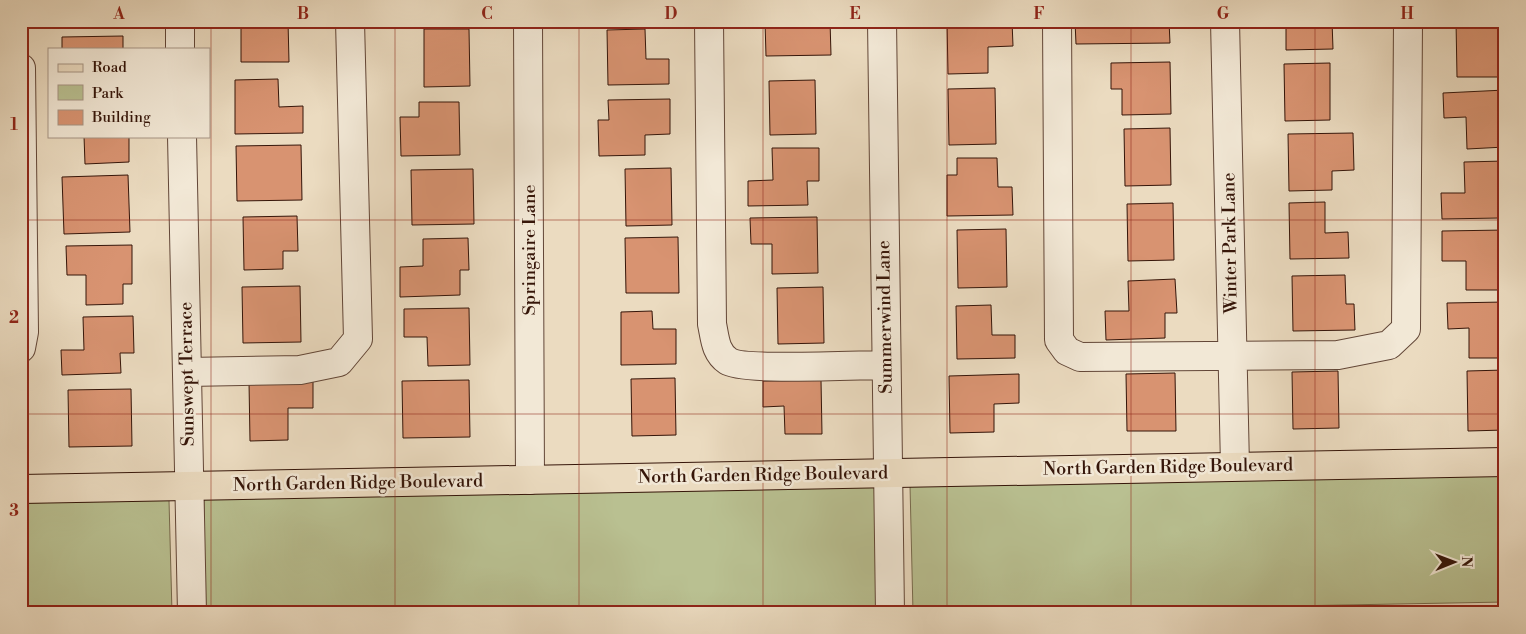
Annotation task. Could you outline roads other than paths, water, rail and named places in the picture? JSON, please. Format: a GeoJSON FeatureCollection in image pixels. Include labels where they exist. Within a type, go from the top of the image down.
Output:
{"type":"FeatureCollection","features":[{"type":"Feature","properties":{"kind":"main road","name":"North Garden Ridge Boulevard"},"geometry":{"type":"LineString","coordinates":[[21,490],[888,472],[1505,462]]}},
{"type":"Feature","properties":{"kind":"street"},"geometry":{"type":"LineString","coordinates":[[180,21],[180,48]]}},
{"type":"Feature","properties":{"kind":"street"},"geometry":{"type":"LineString","coordinates":[[187,372],[300,370],[339,362],[358,339],[350,21]]}},
{"type":"Feature","properties":{"kind":"street","name":"Springaire Lane"},"geometry":{"type":"LineString","coordinates":[[528,21],[530,480]]}},
{"type":"Feature","properties":{"kind":"street"},"geometry":{"type":"LineString","coordinates":[[709,21],[712,324],[718,352],[730,362],[753,366],[886,365]]}},
{"type":"Feature","properties":{"kind":"street","name":"Summerwind Lane"},"geometry":{"type":"LineString","coordinates":[[882,21],[890,613]]}},
{"type":"Feature","properties":{"kind":"street"},"geometry":{"type":"LineString","coordinates":[[1057,21],[1059,340],[1067,351],[1080,358],[1338,355],[1389,346],[1406,329],[1408,21]]}},
{"type":"Feature","properties":{"kind":"street","name":"Winter Park Lane"},"geometry":{"type":"LineString","coordinates":[[1225,21],[1235,466]]}},
{"type":"Feature","properties":{"kind":"street"},"geometry":{"type":"LineString","coordinates":[[21,68],[24,332],[21,348]]}},
{"type":"Feature","properties":{"kind":"street","name":"Sunswept Terrace"},"geometry":{"type":"LineString","coordinates":[[182,138],[192,613]]}}]}
